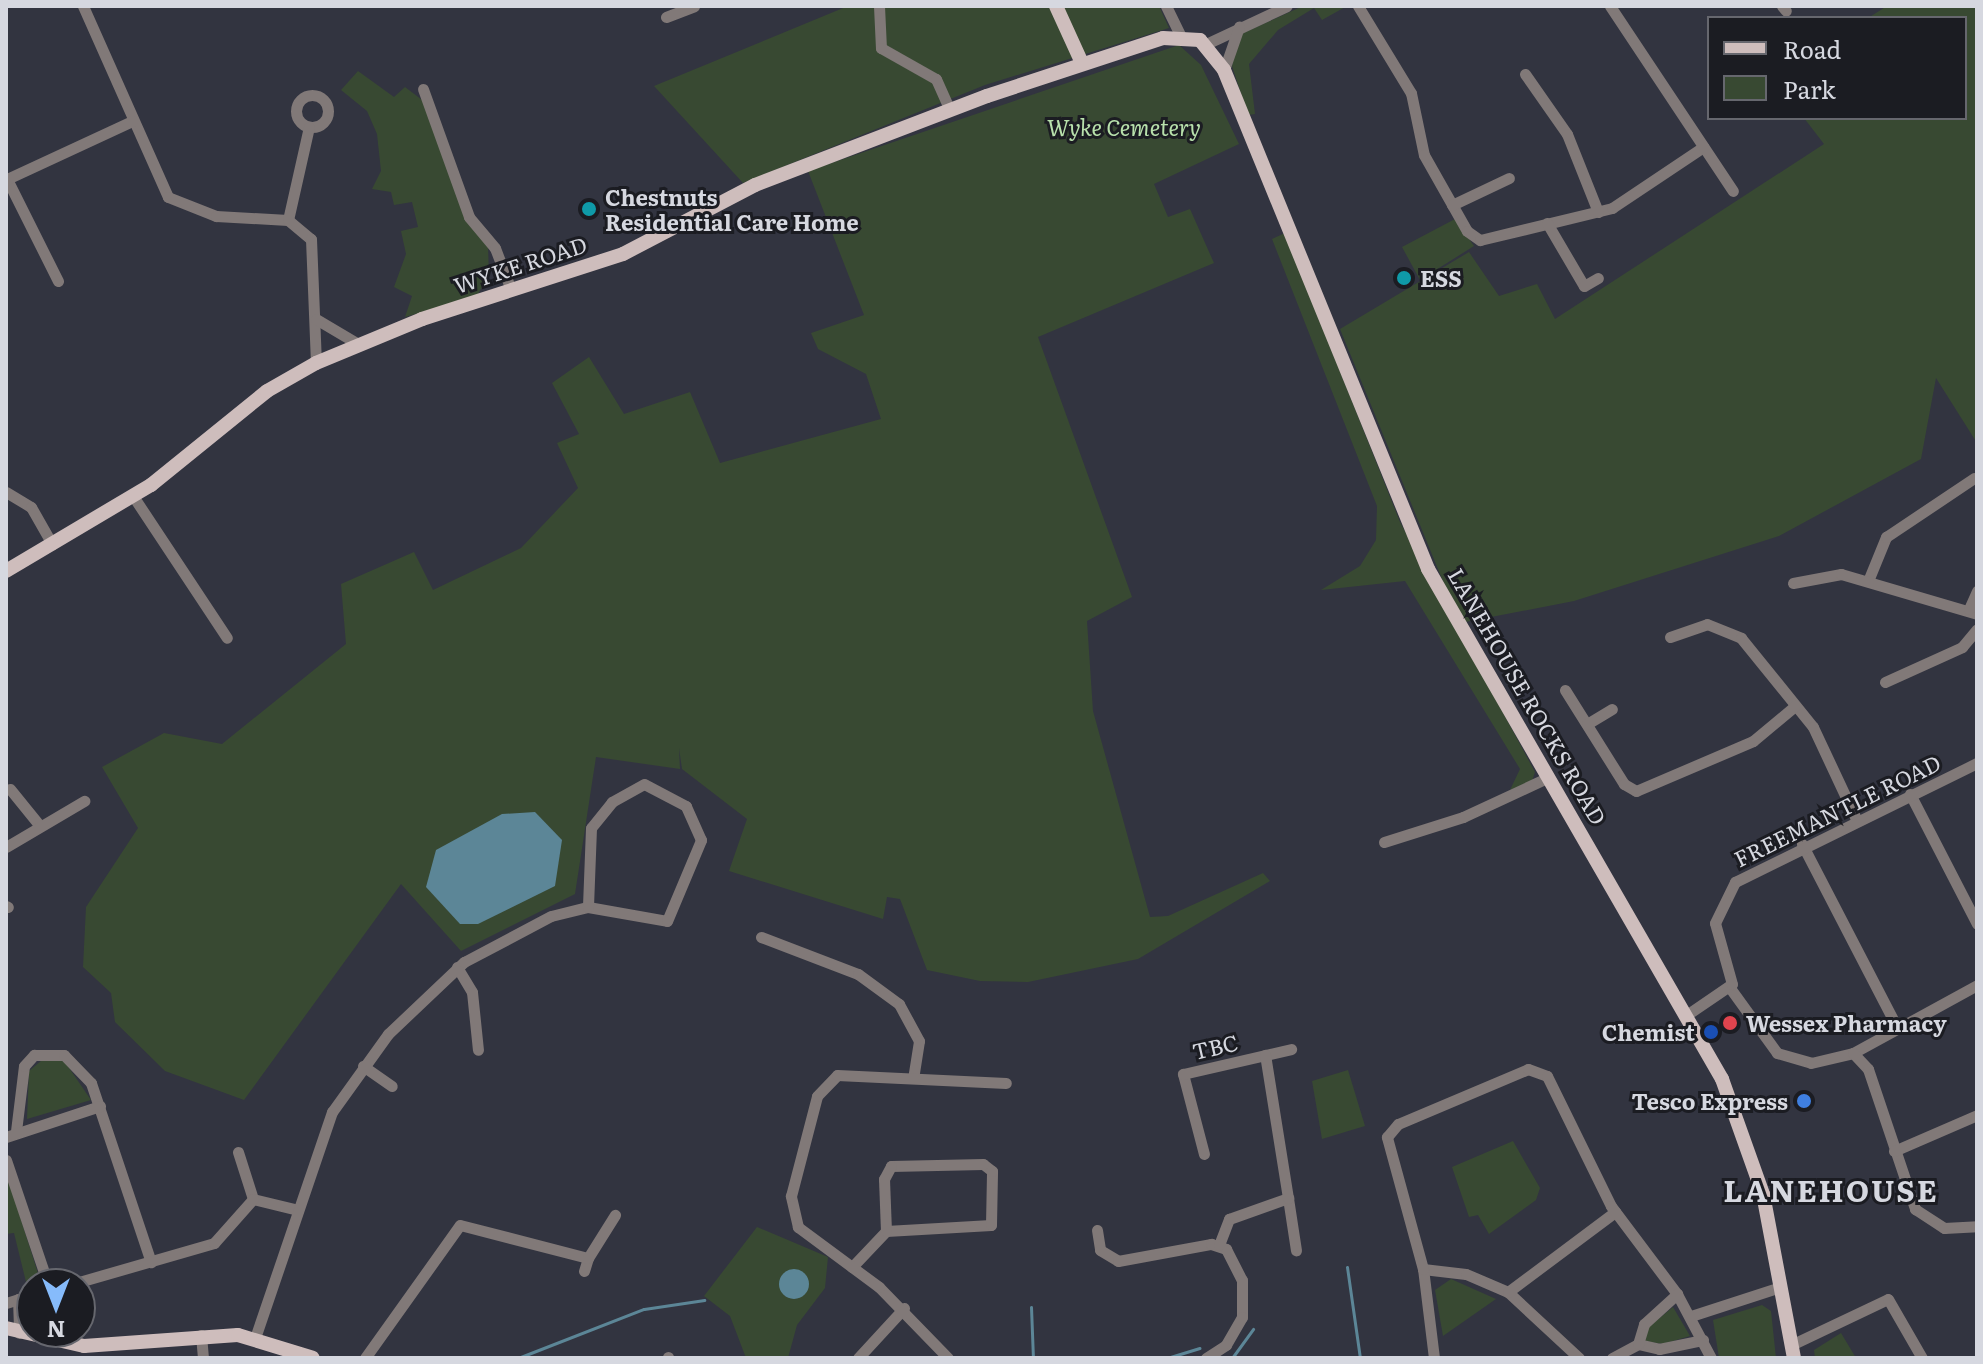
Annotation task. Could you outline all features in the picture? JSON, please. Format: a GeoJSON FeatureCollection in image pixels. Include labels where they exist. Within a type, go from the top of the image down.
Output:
{"type":"FeatureCollection","features":[{"type":"Feature","properties":{"kind":"main road"},"geometry":{"type":"LineString","coordinates":[[1056,6],[1082,63],[1180,35],[1206,44]]}},
{"type":"Feature","properties":{"kind":"main road","name":"LANEHOUSE ROCKS ROAD"},"geometry":{"type":"LineString","coordinates":[[1206,44],[1224,70],[1428,569],[1547,778],[1688,1014],[1748,1145],[1793,1352]]}},
{"type":"Feature","properties":{"kind":"main road","name":"WYKE ROAD"},"geometry":{"type":"LineString","coordinates":[[6,571],[133,496],[267,391],[316,363],[511,290],[623,254],[755,185],[1082,63]]}},
{"type":"Feature","properties":{"kind":"main road"},"geometry":{"type":"LineString","coordinates":[[12,1331],[105,1347],[201,1335],[255,1338],[313,1358]]}},
{"type":"Feature","properties":{"kind":"street"},"geometry":{"type":"LineString","coordinates":[[83,6],[160,187],[180,205],[288,220],[315,247],[316,363]]}},
{"type":"Feature","properties":{"kind":"street"},"geometry":{"type":"LineString","coordinates":[[666,17],[694,6]]}},
{"type":"Feature","properties":{"kind":"street"},"geometry":{"type":"LineString","coordinates":[[879,6],[881,48],[936,79],[950,110]]}},
{"type":"Feature","properties":{"kind":"street"},"geometry":{"type":"LineString","coordinates":[[1166,6],[1180,35]]}},
{"type":"Feature","properties":{"kind":"street"},"geometry":{"type":"LineString","coordinates":[[1206,44],[1287,6]]}},
{"type":"Feature","properties":{"kind":"street"},"geometry":{"type":"LineString","coordinates":[[1358,6],[1411,93],[1421,148],[1471,236],[1494,241],[1547,223],[1598,212],[1703,147]]}},
{"type":"Feature","properties":{"kind":"street"},"geometry":{"type":"LineString","coordinates":[[1610,6],[1733,191]]}},
{"type":"Feature","properties":{"kind":"street"},"geometry":{"type":"LineString","coordinates":[[1224,70],[1243,25]]}},
{"type":"Feature","properties":{"kind":"street"},"geometry":{"type":"LineString","coordinates":[[1525,74],[1567,134],[1598,212]]}},
{"type":"Feature","properties":{"kind":"street"},"geometry":{"type":"LineString","coordinates":[[423,89],[469,217],[495,248],[511,290]]}},
{"type":"Feature","properties":{"kind":"street"},"geometry":{"type":"LineString","coordinates":[[58,281],[7,179],[132,121]]}},
{"type":"Feature","properties":{"kind":"street"},"geometry":{"type":"LineString","coordinates":[[288,220],[309,127]]}},
{"type":"Feature","properties":{"kind":"street"},"geometry":{"type":"LineString","coordinates":[[1452,205],[1509,178]]}},
{"type":"Feature","properties":{"kind":"street"},"geometry":{"type":"LineString","coordinates":[[1547,223],[1584,286],[1598,278]]}},
{"type":"Feature","properties":{"kind":"street"},"geometry":{"type":"LineString","coordinates":[[316,319],[360,345]]}},
{"type":"Feature","properties":{"kind":"street"},"geometry":{"type":"LineString","coordinates":[[1868,581],[1886,537],[1974,478]]}},
{"type":"Feature","properties":{"kind":"street"},"geometry":{"type":"LineString","coordinates":[[6,492],[31,507],[52,544]]}},
{"type":"Feature","properties":{"kind":"street"},"geometry":{"type":"LineString","coordinates":[[133,496],[227,638]]}},
{"type":"Feature","properties":{"kind":"street"},"geometry":{"type":"LineString","coordinates":[[1793,583],[1828,572],[1973,612],[1977,591]]}},
{"type":"Feature","properties":{"kind":"street"},"geometry":{"type":"LineString","coordinates":[[1670,637],[1702,624],[1732,631],[1813,727],[1856,819]]}},
{"type":"Feature","properties":{"kind":"street"},"geometry":{"type":"LineString","coordinates":[[1885,682],[1962,647],[1977,629]]}},
{"type":"Feature","properties":{"kind":"street"},"geometry":{"type":"LineString","coordinates":[[1565,690],[1624,784],[1640,791],[1753,741],[1795,706]]}},
{"type":"Feature","properties":{"kind":"street"},"geometry":{"type":"LineString","coordinates":[[1587,724],[1612,709]]}},
{"type":"Feature","properties":{"kind":"street","name":"FREEMANTLE ROAD"},"geometry":{"type":"LineString","coordinates":[[1730,988],[1715,930],[1720,902],[1743,877],[1802,844],[1977,763]]}},
{"type":"Feature","properties":{"kind":"street"},"geometry":{"type":"LineString","coordinates":[[1384,842],[1547,778]]}},
{"type":"Feature","properties":{"kind":"street"},"geometry":{"type":"LineString","coordinates":[[255,1338],[332,1112],[363,1066],[457,967],[551,916],[588,907],[667,921],[701,840],[686,806],[644,784],[612,802],[591,828],[588,907]]}},
{"type":"Feature","properties":{"kind":"street"},"geometry":{"type":"LineString","coordinates":[[10,789],[40,826]]}},
{"type":"Feature","properties":{"kind":"street"},"geometry":{"type":"LineString","coordinates":[[1910,794],[1977,924]]}},
{"type":"Feature","properties":{"kind":"street"},"geometry":{"type":"LineString","coordinates":[[6,847],[84,801]]}},
{"type":"Feature","properties":{"kind":"street"},"geometry":{"type":"LineString","coordinates":[[1802,844],[1896,1025]]}},
{"type":"Feature","properties":{"kind":"street"},"geometry":{"type":"LineString","coordinates":[[761,937],[882,988],[913,1021],[919,1041],[913,1078]]}},
{"type":"Feature","properties":{"kind":"street"},"geometry":{"type":"LineString","coordinates":[[457,967],[472,992],[478,1050]]}},
{"type":"Feature","properties":{"kind":"street"},"geometry":{"type":"LineString","coordinates":[[1688,1014],[1730,988],[1787,1058],[1811,1063],[1853,1053],[1896,1025],[1977,985]]}},
{"type":"Feature","properties":{"kind":"street","name":"TBC"},"geometry":{"type":"LineString","coordinates":[[1204,1154],[1183,1074],[1291,1049]]}},
{"type":"Feature","properties":{"kind":"street"},"geometry":{"type":"LineString","coordinates":[[100,1106],[11,1134],[24,1066],[34,1055],[53,1050],[73,1062],[100,1106],[151,1262]]}},
{"type":"Feature","properties":{"kind":"street"},"geometry":{"type":"LineString","coordinates":[[1853,1053],[1868,1069],[1915,1209],[1957,1229],[1977,1226]]}},
{"type":"Feature","properties":{"kind":"street"},"geometry":{"type":"LineString","coordinates":[[1265,1055],[1296,1250]]}},
{"type":"Feature","properties":{"kind":"street"},"geometry":{"type":"LineString","coordinates":[[363,1066],[392,1086]]}},
{"type":"Feature","properties":{"kind":"street"},"geometry":{"type":"LineString","coordinates":[[1434,1358],[1423,1269],[1387,1137],[1398,1124],[1523,1070],[1539,1070],[1615,1212],[1677,1294],[1711,1358]]}},
{"type":"Feature","properties":{"kind":"street"},"geometry":{"type":"LineString","coordinates":[[948,1358],[904,1308],[798,1227],[790,1206],[817,1096],[847,1072],[1006,1083]]}},
{"type":"Feature","properties":{"kind":"street"},"geometry":{"type":"LineString","coordinates":[[1894,1151],[1977,1115]]}},
{"type":"Feature","properties":{"kind":"street"},"geometry":{"type":"LineString","coordinates":[[238,1152],[253,1199]]}},
{"type":"Feature","properties":{"kind":"street"},"geometry":{"type":"LineString","coordinates":[[6,1160],[43,1268]]}},
{"type":"Feature","properties":{"kind":"street"},"geometry":{"type":"LineString","coordinates":[[852,1267],[886,1231],[884,1179],[891,1166],[983,1164],[995,1175],[994,1220],[982,1230],[886,1231]]}},
{"type":"Feature","properties":{"kind":"street"},"geometry":{"type":"LineString","coordinates":[[1219,1245],[1229,1219],[1288,1198]]}},
{"type":"Feature","properties":{"kind":"street"},"geometry":{"type":"LineString","coordinates":[[253,1199],[298,1210]]}},
{"type":"Feature","properties":{"kind":"street"},"geometry":{"type":"LineString","coordinates":[[96,1277],[221,1239],[253,1199]]}},
{"type":"Feature","properties":{"kind":"street"},"geometry":{"type":"LineString","coordinates":[[1508,1292],[1615,1212]]}},
{"type":"Feature","properties":{"kind":"street"},"geometry":{"type":"LineString","coordinates":[[584,1271],[588,1258],[615,1215]]}},
{"type":"Feature","properties":{"kind":"street"},"geometry":{"type":"LineString","coordinates":[[365,1358],[463,1224],[588,1258]]}},
{"type":"Feature","properties":{"kind":"street"},"geometry":{"type":"LineString","coordinates":[[1097,1230],[1100,1250],[1118,1261],[1219,1245]]}},
{"type":"Feature","properties":{"kind":"street"},"geometry":{"type":"LineString","coordinates":[[1206,1358],[1231,1339],[1243,1311],[1242,1280],[1219,1245]]}},
{"type":"Feature","properties":{"kind":"street"},"geometry":{"type":"LineString","coordinates":[[1423,1269],[1466,1274],[1508,1292],[1579,1358]]}},
{"type":"Feature","properties":{"kind":"street"},"geometry":{"type":"LineString","coordinates":[[1691,1316],[1780,1287]]}},
{"type":"Feature","properties":{"kind":"street"},"geometry":{"type":"LineString","coordinates":[[1638,1344],[1644,1324],[1677,1294]]}},
{"type":"Feature","properties":{"kind":"street"},"geometry":{"type":"LineString","coordinates":[[1793,1352],[1888,1299],[1922,1358]]}},
{"type":"Feature","properties":{"kind":"street"},"geometry":{"type":"LineString","coordinates":[[12,1301],[12,1331]]}},
{"type":"Feature","properties":{"kind":"street"},"geometry":{"type":"LineString","coordinates":[[858,1358],[904,1308]]}},
{"type":"Feature","properties":{"kind":"street"},"geometry":{"type":"LineString","coordinates":[[201,1335],[203,1358]]}},
{"type":"Feature","properties":{"kind":"street"},"geometry":{"type":"LineString","coordinates":[[1612,1358],[1638,1344],[1659,1349],[1703,1340]]}},
{"type":"Feature","properties":{"kind":"green space"},"geometry":{"type":"Polygon","coordinates":[[[848,6],[1159,6],[1169,28],[985,85],[743,183],[654,86],[848,6]]]}},
{"type":"Feature","properties":{"kind":"green space"},"geometry":{"type":"Polygon","coordinates":[[[1303,6],[1347,6],[1322,20],[1314,8],[1278,30],[1249,64],[1255,114],[1248,115],[1232,66],[1239,35],[1303,6]]]}},
{"type":"Feature","properties":{"kind":"green space"},"geometry":{"type":"Polygon","coordinates":[[[1887,6],[1977,6],[1977,443],[1936,378],[1921,459],[1779,536],[1574,601],[1460,623],[1340,329],[1469,252],[1499,296],[1537,284],[1555,319],[1824,144],[1806,120],[1967,120],[1967,16],[1871,16],[1887,6]]]}},
{"type":"Feature","properties":{"kind":"green space","name":"Wyke Cemetery"},"geometry":{"type":"Polygon","coordinates":[[[1179,45],[1201,65],[1239,144],[1154,184],[1168,217],[1190,209],[1214,263],[1038,337],[1132,597],[1087,621],[1093,711],[1150,917],[1168,916],[1263,873],[1270,881],[1138,959],[1028,982],[980,981],[927,970],[900,899],[887,897],[883,919],[729,871],[747,819],[682,769],[679,748],[680,769],[596,757],[575,894],[461,951],[401,884],[244,1100],[165,1071],[115,1022],[111,993],[83,967],[86,907],[138,828],[102,767],[164,733],[222,744],[346,644],[341,584],[414,552],[433,590],[521,548],[578,488],[557,443],[579,434],[552,383],[589,357],[624,414],[690,392],[720,463],[881,419],[866,374],[818,349],[811,333],[864,315],[808,171],[1179,45]]]}},
{"type":"Feature","properties":{"kind":"green space"},"geometry":{"type":"Polygon","coordinates":[[[358,71],[394,97],[405,87],[426,103],[467,220],[488,245],[489,276],[476,297],[405,317],[412,296],[394,287],[406,254],[401,231],[418,227],[412,202],[394,205],[391,192],[372,189],[381,171],[377,134],[367,111],[341,90],[358,71]]]}},
{"type":"Feature","properties":{"kind":"green space"},"geometry":{"type":"Polygon","coordinates":[[[1455,219],[1474,246],[1420,280],[1402,247],[1455,219]]]}},
{"type":"Feature","properties":{"kind":"green space"},"geometry":{"type":"Polygon","coordinates":[[[1285,233],[1400,522],[1535,772],[1532,781],[1510,790],[1520,769],[1405,581],[1321,590],[1360,566],[1376,540],[1377,506],[1272,239],[1285,233]]]}},
{"type":"Feature","properties":{"kind":"green space"},"geometry":{"type":"Polygon","coordinates":[[[47,1056],[65,1062],[91,1100],[27,1119],[29,1071],[47,1056]]]}},
{"type":"Feature","properties":{"kind":"green space"},"geometry":{"type":"Polygon","coordinates":[[[1348,1070],[1365,1126],[1322,1139],[1312,1081],[1348,1070]]]}},
{"type":"Feature","properties":{"kind":"green space"},"geometry":{"type":"Polygon","coordinates":[[[1513,1141],[1540,1188],[1536,1200],[1489,1234],[1478,1215],[1469,1217],[1452,1167],[1513,1141]]]}},
{"type":"Feature","properties":{"kind":"green space"},"geometry":{"type":"Polygon","coordinates":[[[6,1172],[36,1268],[23,1268],[14,1233],[6,1234],[6,1172]]]}},
{"type":"Feature","properties":{"kind":"green space"},"geometry":{"type":"Polygon","coordinates":[[[757,1227],[828,1257],[825,1288],[797,1325],[788,1358],[746,1358],[730,1316],[704,1296],[757,1227]]]}},
{"type":"Feature","properties":{"kind":"green space"},"geometry":{"type":"Polygon","coordinates":[[[1451,1279],[1496,1299],[1443,1336],[1435,1290],[1451,1279]]]}},
{"type":"Feature","properties":{"kind":"green space"},"geometry":{"type":"Polygon","coordinates":[[[1762,1305],[1771,1311],[1776,1358],[1719,1358],[1713,1320],[1762,1305]]]}},
{"type":"Feature","properties":{"kind":"green space"},"geometry":{"type":"Polygon","coordinates":[[[1673,1307],[1690,1336],[1663,1344],[1645,1341],[1644,1331],[1673,1307]]]}},
{"type":"Feature","properties":{"kind":"green space"},"geometry":{"type":"Polygon","coordinates":[[[1841,1333],[1856,1358],[1815,1358],[1814,1350],[1841,1333]]]}},
{"type":"Feature","properties":{"kind":"water"},"geometry":{"type":"Polygon","coordinates":[[[535,812],[562,840],[555,886],[478,924],[460,924],[426,887],[436,850],[502,814],[535,812]]]}},
{"type":"Feature","properties":{"kind":"water"},"geometry":{"type":"Polygon","coordinates":[[[794,1269],[804,1274],[809,1284],[804,1294],[794,1299],[784,1294],[779,1284],[784,1274],[794,1269]]]}},
{"type":"Feature","properties":{"kind":"waterway"},"geometry":{"type":"LineString","coordinates":[[1347,1267],[1360,1358]]}},
{"type":"Feature","properties":{"kind":"waterway"},"geometry":{"type":"LineString","coordinates":[[518,1358],[644,1309],[704,1300]]}},
{"type":"Feature","properties":{"kind":"waterway"},"geometry":{"type":"LineString","coordinates":[[1031,1307],[1033,1358]]}},
{"type":"Feature","properties":{"kind":"waterway"},"geometry":{"type":"LineString","coordinates":[[1232,1358],[1253,1329]]}},
{"type":"Feature","properties":{"kind":"waterway"},"geometry":{"type":"LineString","coordinates":[[1167,1358],[1199,1348]]}},
{"type":"Feature","properties":{"kind":"place","name":"Chestnuts Residential Care Home"},"geometry":{"type":"Point","coordinates":[589,209]}},
{"type":"Feature","properties":{"kind":"place","name":"ESS"},"geometry":{"type":"Point","coordinates":[1404,278]}},
{"type":"Feature","properties":{"kind":"place","name":"Wessex Pharmacy"},"geometry":{"type":"Point","coordinates":[1730,1023]}},
{"type":"Feature","properties":{"kind":"place","name":"Chemist"},"geometry":{"type":"Point","coordinates":[1711,1032]}},
{"type":"Feature","properties":{"kind":"place","name":"Tesco Express"},"geometry":{"type":"Point","coordinates":[1804,1101]}},
{"type":"Feature","properties":{"kind":"district","name":"LANEHOUSE"},"geometry":{"type":"Point","coordinates":[1831,1189]}}]}
